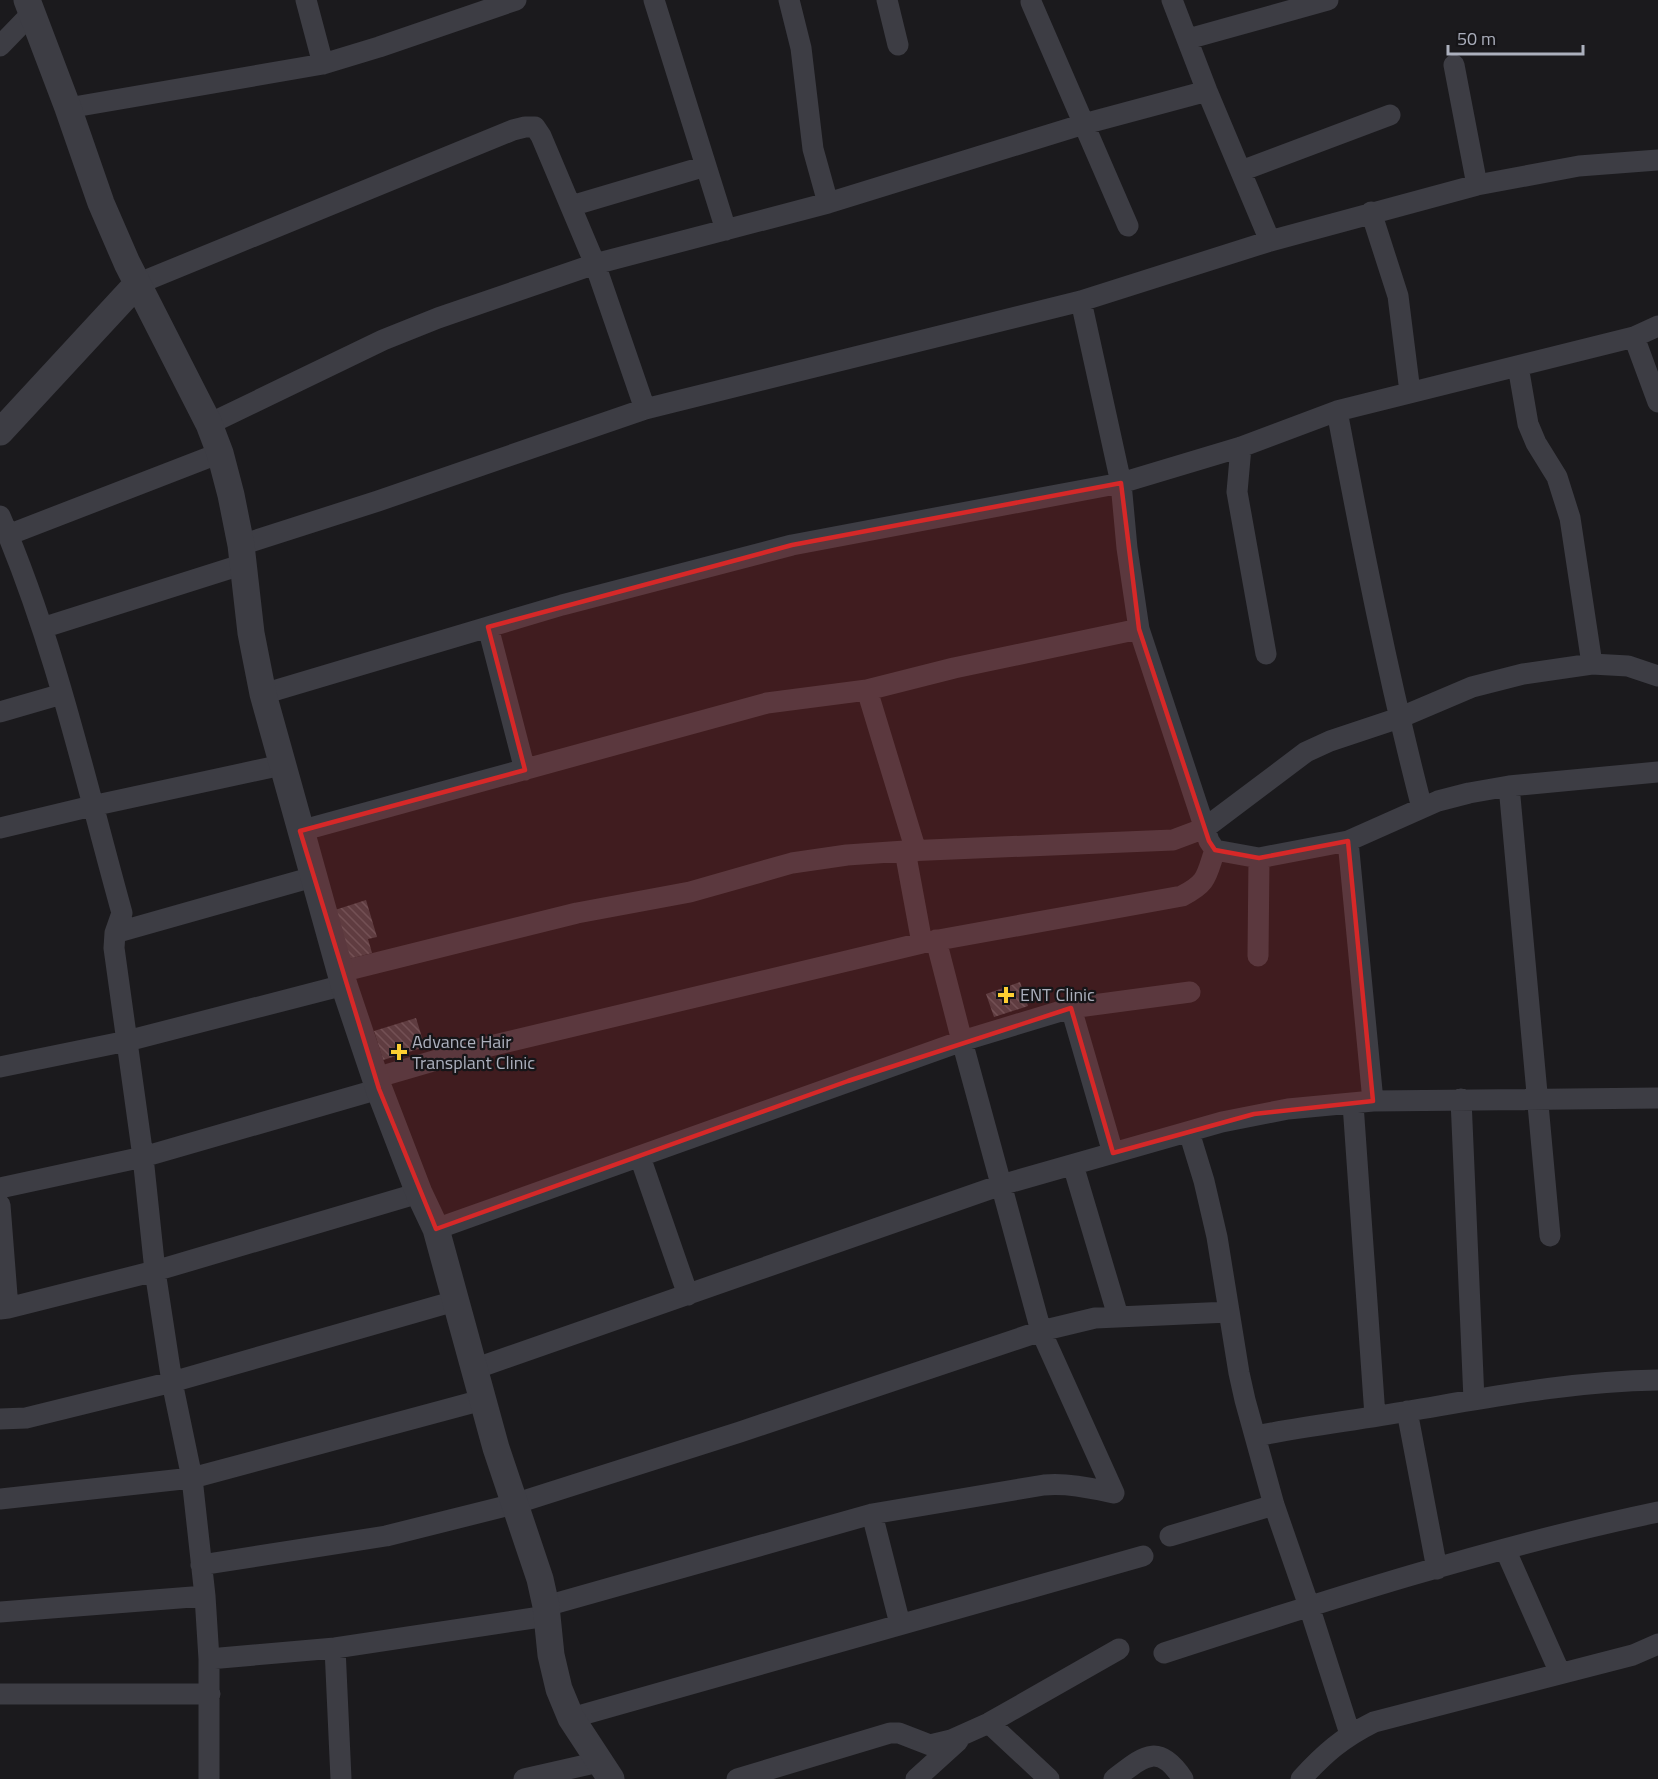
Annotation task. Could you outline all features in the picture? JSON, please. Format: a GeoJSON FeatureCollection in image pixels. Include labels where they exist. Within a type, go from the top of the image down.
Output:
{"type":"FeatureCollection","features":[{"type":"Feature","properties":{"kind":"street"},"geometry":{"type":"LineString","coordinates":[[306,0],[323,64]]}},
{"type":"Feature","properties":{"kind":"street"},"geometry":{"type":"LineString","coordinates":[[68,108],[323,64],[516,0]]}},
{"type":"Feature","properties":{"kind":"street"},"geometry":{"type":"LineString","coordinates":[[654,0],[726,230]]}},
{"type":"Feature","properties":{"kind":"street"},"geometry":{"type":"LineString","coordinates":[[789,0],[801,48],[813,149],[828,203]]}},
{"type":"Feature","properties":{"kind":"street"},"geometry":{"type":"LineString","coordinates":[[887,0],[898,45]]}},
{"type":"Feature","properties":{"kind":"street"},"geometry":{"type":"LineString","coordinates":[[1172,0],[1207,91],[1270,241]]}},
{"type":"Feature","properties":{"kind":"street"},"geometry":{"type":"LineString","coordinates":[[1188,39],[1314,1]]}},
{"type":"Feature","properties":{"kind":"street"},"geometry":{"type":"LineString","coordinates":[[1031,2],[1128,226]]}},
{"type":"Feature","properties":{"kind":"street"},"geometry":{"type":"LineString","coordinates":[[0,46],[29,7]]}},
{"type":"Feature","properties":{"kind":"street"},"geometry":{"type":"LineString","coordinates":[[29,7],[68,108],[100,203],[137,284],[209,424],[220,453],[242,554],[251,633],[262,694],[342,979],[377,1083],[419,1193],[436,1229],[482,1400],[514,1504],[534,1558],[546,1611],[555,1674],[571,1718],[605,1770],[524,1779]]}},
{"type":"Feature","properties":{"kind":"street"},"geometry":{"type":"LineString","coordinates":[[1454,65],[1477,185]]}},
{"type":"Feature","properties":{"kind":"street"},"geometry":{"type":"LineString","coordinates":[[209,424],[383,339],[595,264],[828,203],[1084,124],[1207,91]]}},
{"type":"Feature","properties":{"kind":"street"},"geometry":{"type":"LineString","coordinates":[[1241,171],[1390,115]]}},
{"type":"Feature","properties":{"kind":"street"},"geometry":{"type":"LineString","coordinates":[[0,432],[137,284],[525,127],[535,127],[541,136],[595,264],[645,409]]}},
{"type":"Feature","properties":{"kind":"street"},"geometry":{"type":"LineString","coordinates":[[42,628],[378,501],[645,409],[1081,301],[1270,241],[1477,185],[1579,166],[1658,160]]}},
{"type":"Feature","properties":{"kind":"street"},"geometry":{"type":"LineString","coordinates":[[571,207],[706,166]]}},
{"type":"Feature","properties":{"kind":"street"},"geometry":{"type":"LineString","coordinates":[[1371,212],[1398,296],[1410,392]]}},
{"type":"Feature","properties":{"kind":"street"},"geometry":{"type":"LineString","coordinates":[[1081,301],[1121,483],[1127,548],[1139,629],[1209,841],[1215,850],[1260,858],[1348,841],[1438,801],[1509,786],[1658,772]]}},
{"type":"Feature","properties":{"kind":"street"},"geometry":{"type":"LineString","coordinates":[[262,694],[562,605],[792,545],[1121,483],[1240,447],[1337,411],[1634,337],[1658,326]]}},
{"type":"Feature","properties":{"kind":"street"},"geometry":{"type":"LineString","coordinates":[[1634,337],[1658,402]]}},
{"type":"Feature","properties":{"kind":"street"},"geometry":{"type":"LineString","coordinates":[[1518,366],[1528,424],[1536,443],[1557,477],[1570,518],[1592,664]]}},
{"type":"Feature","properties":{"kind":"street"},"geometry":{"type":"LineString","coordinates":[[1337,411],[1367,571],[1399,718],[1422,808]]}},
{"type":"Feature","properties":{"kind":"street"},"geometry":{"type":"LineString","coordinates":[[1240,447],[1237,492],[1266,654]]}},
{"type":"Feature","properties":{"kind":"street"},"geometry":{"type":"LineString","coordinates":[[209,1779],[210,1694],[205,1596],[192,1478],[172,1382],[155,1271],[143,1157],[114,948],[122,914],[42,628],[21,566],[4,526],[220,453]]}},
{"type":"Feature","properties":{"kind":"street"},"geometry":{"type":"LineString","coordinates":[[488,627],[525,770]]}},
{"type":"Feature","properties":{"kind":"street"},"geometry":{"type":"LineString","coordinates":[[300,831],[767,703],[867,690],[954,668],[1139,629]]}},
{"type":"Feature","properties":{"kind":"street"},"geometry":{"type":"LineString","coordinates":[[0,1067],[127,1041],[577,913],[690,892],[792,863],[848,855],[1173,840],[1190,836],[1205,828],[1306,752],[1330,741],[1399,718],[1472,687],[1497,679],[1592,664],[1628,666],[1658,676]]}},
{"type":"Feature","properties":{"kind":"street"},"geometry":{"type":"LineString","coordinates":[[209,1659],[335,1648],[546,1611],[872,1514],[1044,1485],[1061,1484],[1114,1493],[1041,1331],[962,1041],[929,942],[910,851],[867,690]]}},
{"type":"Feature","properties":{"kind":"street"},"geometry":{"type":"LineString","coordinates":[[0,712],[62,694]]}},
{"type":"Feature","properties":{"kind":"street"},"geometry":{"type":"LineString","coordinates":[[0,828],[282,765]]}},
{"type":"Feature","properties":{"kind":"street"},"geometry":{"type":"LineString","coordinates":[[1509,786],[1550,1236]]}},
{"type":"Feature","properties":{"kind":"street"},"geometry":{"type":"LineString","coordinates":[[1348,841],[1363,1102],[1375,1416]]}},
{"type":"Feature","properties":{"kind":"street"},"geometry":{"type":"LineString","coordinates":[[0,1188],[143,1157],[377,1083],[461,1053],[929,942],[1182,896],[1199,887],[1206,876],[1215,850]]}},
{"type":"Feature","properties":{"kind":"street"},"geometry":{"type":"LineString","coordinates":[[1258,957],[1260,858]]}},
{"type":"Feature","properties":{"kind":"street"},"geometry":{"type":"LineString","coordinates":[[116,933],[313,877]]}},
{"type":"Feature","properties":{"kind":"street"},"geometry":{"type":"LineString","coordinates":[[436,1229],[962,1041],[1071,1008],[1190,992]]}},
{"type":"Feature","properties":{"kind":"street"},"geometry":{"type":"LineString","coordinates":[[1071,1008],[1113,1154]]}},
{"type":"Feature","properties":{"kind":"street"},"geometry":{"type":"LineString","coordinates":[[474,1369],[1001,1185],[1254,1114],[1363,1102],[1658,1098]]}},
{"type":"Feature","properties":{"kind":"street"},"geometry":{"type":"LineString","coordinates":[[1461,1099],[1474,1400]]}},
{"type":"Feature","properties":{"kind":"street"},"geometry":{"type":"LineString","coordinates":[[1189,1132],[1210,1206],[1239,1373],[1274,1505],[1350,1734]]}},
{"type":"Feature","properties":{"kind":"street"},"geometry":{"type":"LineString","coordinates":[[640,1157],[688,1295]]}},
{"type":"Feature","properties":{"kind":"street"},"geometry":{"type":"LineString","coordinates":[[1073,1165],[1118,1316]]}},
{"type":"Feature","properties":{"kind":"street"},"geometry":{"type":"LineString","coordinates":[[0,1205],[4,1309],[155,1271],[419,1193]]}},
{"type":"Feature","properties":{"kind":"street"},"geometry":{"type":"LineString","coordinates":[[0,1419],[26,1418],[172,1382],[455,1301]]}},
{"type":"Feature","properties":{"kind":"street"},"geometry":{"type":"LineString","coordinates":[[201,1565],[386,1536],[514,1504],[1074,1322],[1118,1316],[1229,1312]]}},
{"type":"Feature","properties":{"kind":"street"},"geometry":{"type":"LineString","coordinates":[[1256,1436],[1310,1425],[1587,1383],[1658,1380]]}},
{"type":"Feature","properties":{"kind":"street"},"geometry":{"type":"LineString","coordinates":[[0,1499],[192,1478],[482,1400]]}},
{"type":"Feature","properties":{"kind":"street"},"geometry":{"type":"LineString","coordinates":[[1407,1411],[1437,1569]]}},
{"type":"Feature","properties":{"kind":"street"},"geometry":{"type":"LineString","coordinates":[[1170,1536],[1274,1505]]}},
{"type":"Feature","properties":{"kind":"street"},"geometry":{"type":"LineString","coordinates":[[1164,1653],[1309,1606],[1505,1549],[1578,1529],[1658,1512]]}},
{"type":"Feature","properties":{"kind":"street"},"geometry":{"type":"LineString","coordinates":[[872,1514],[900,1624]]}},
{"type":"Feature","properties":{"kind":"street"},"geometry":{"type":"LineString","coordinates":[[1505,1549],[1560,1673]]}},
{"type":"Feature","properties":{"kind":"street"},"geometry":{"type":"LineString","coordinates":[[571,1718],[1143,1556]]}},
{"type":"Feature","properties":{"kind":"street"},"geometry":{"type":"LineString","coordinates":[[0,1612],[205,1596]]}},
{"type":"Feature","properties":{"kind":"street"},"geometry":{"type":"LineString","coordinates":[[1301,1779],[1327,1751],[1350,1734],[1374,1722],[1633,1655],[1658,1644]]}},
{"type":"Feature","properties":{"kind":"street"},"geometry":{"type":"LineString","coordinates":[[335,1648],[341,1779]]}},
{"type":"Feature","properties":{"kind":"street"},"geometry":{"type":"LineString","coordinates":[[737,1779],[890,1733],[899,1733],[930,1745],[939,1744],[989,1723],[1119,1649]]}},
{"type":"Feature","properties":{"kind":"street"},"geometry":{"type":"LineString","coordinates":[[0,1694],[210,1694]]}},
{"type":"Feature","properties":{"kind":"street"},"geometry":{"type":"LineString","coordinates":[[989,1723],[1049,1779]]}},
{"type":"Feature","properties":{"kind":"street"},"geometry":{"type":"LineString","coordinates":[[916,1779],[965,1734]]}},
{"type":"Feature","properties":{"kind":"street"},"geometry":{"type":"LineString","coordinates":[[1113,1779],[1139,1760],[1152,1756],[1162,1757],[1173,1764],[1183,1779]]}},
{"type":"Feature","properties":{"kind":"highlighted area"},"geometry":{"type":"Polygon","coordinates":[[[1121,483],[1139,629],[1209,841],[1215,850],[1259,858],[1348,841],[1373,1101],[1254,1114],[1113,1153],[1071,1008],[848,1081],[436,1229],[379,1089],[300,831],[525,770],[488,627],[792,545],[1121,483]]]}},
{"type":"Feature","properties":{"kind":"building"},"geometry":{"type":"Polygon","coordinates":[[[366,900],[377,937],[368,939],[372,953],[349,959],[335,910],[366,900]]]}},
{"type":"Feature","properties":{"kind":"building"},"geometry":{"type":"Polygon","coordinates":[[[1020,982],[1028,1006],[994,1017],[986,994],[1020,982]]]}},
{"type":"Feature","properties":{"kind":"building"},"geometry":{"type":"Polygon","coordinates":[[[416,1018],[425,1047],[383,1060],[374,1031],[416,1018]]]}},
{"type":"Feature","properties":{"kind":"place","name":"ENT Clinic"},"geometry":{"type":"Point","coordinates":[1006,995]}},
{"type":"Feature","properties":{"kind":"place","name":"Advance Hair Transplant Clinic"},"geometry":{"type":"Point","coordinates":[399,1052]}}]}
